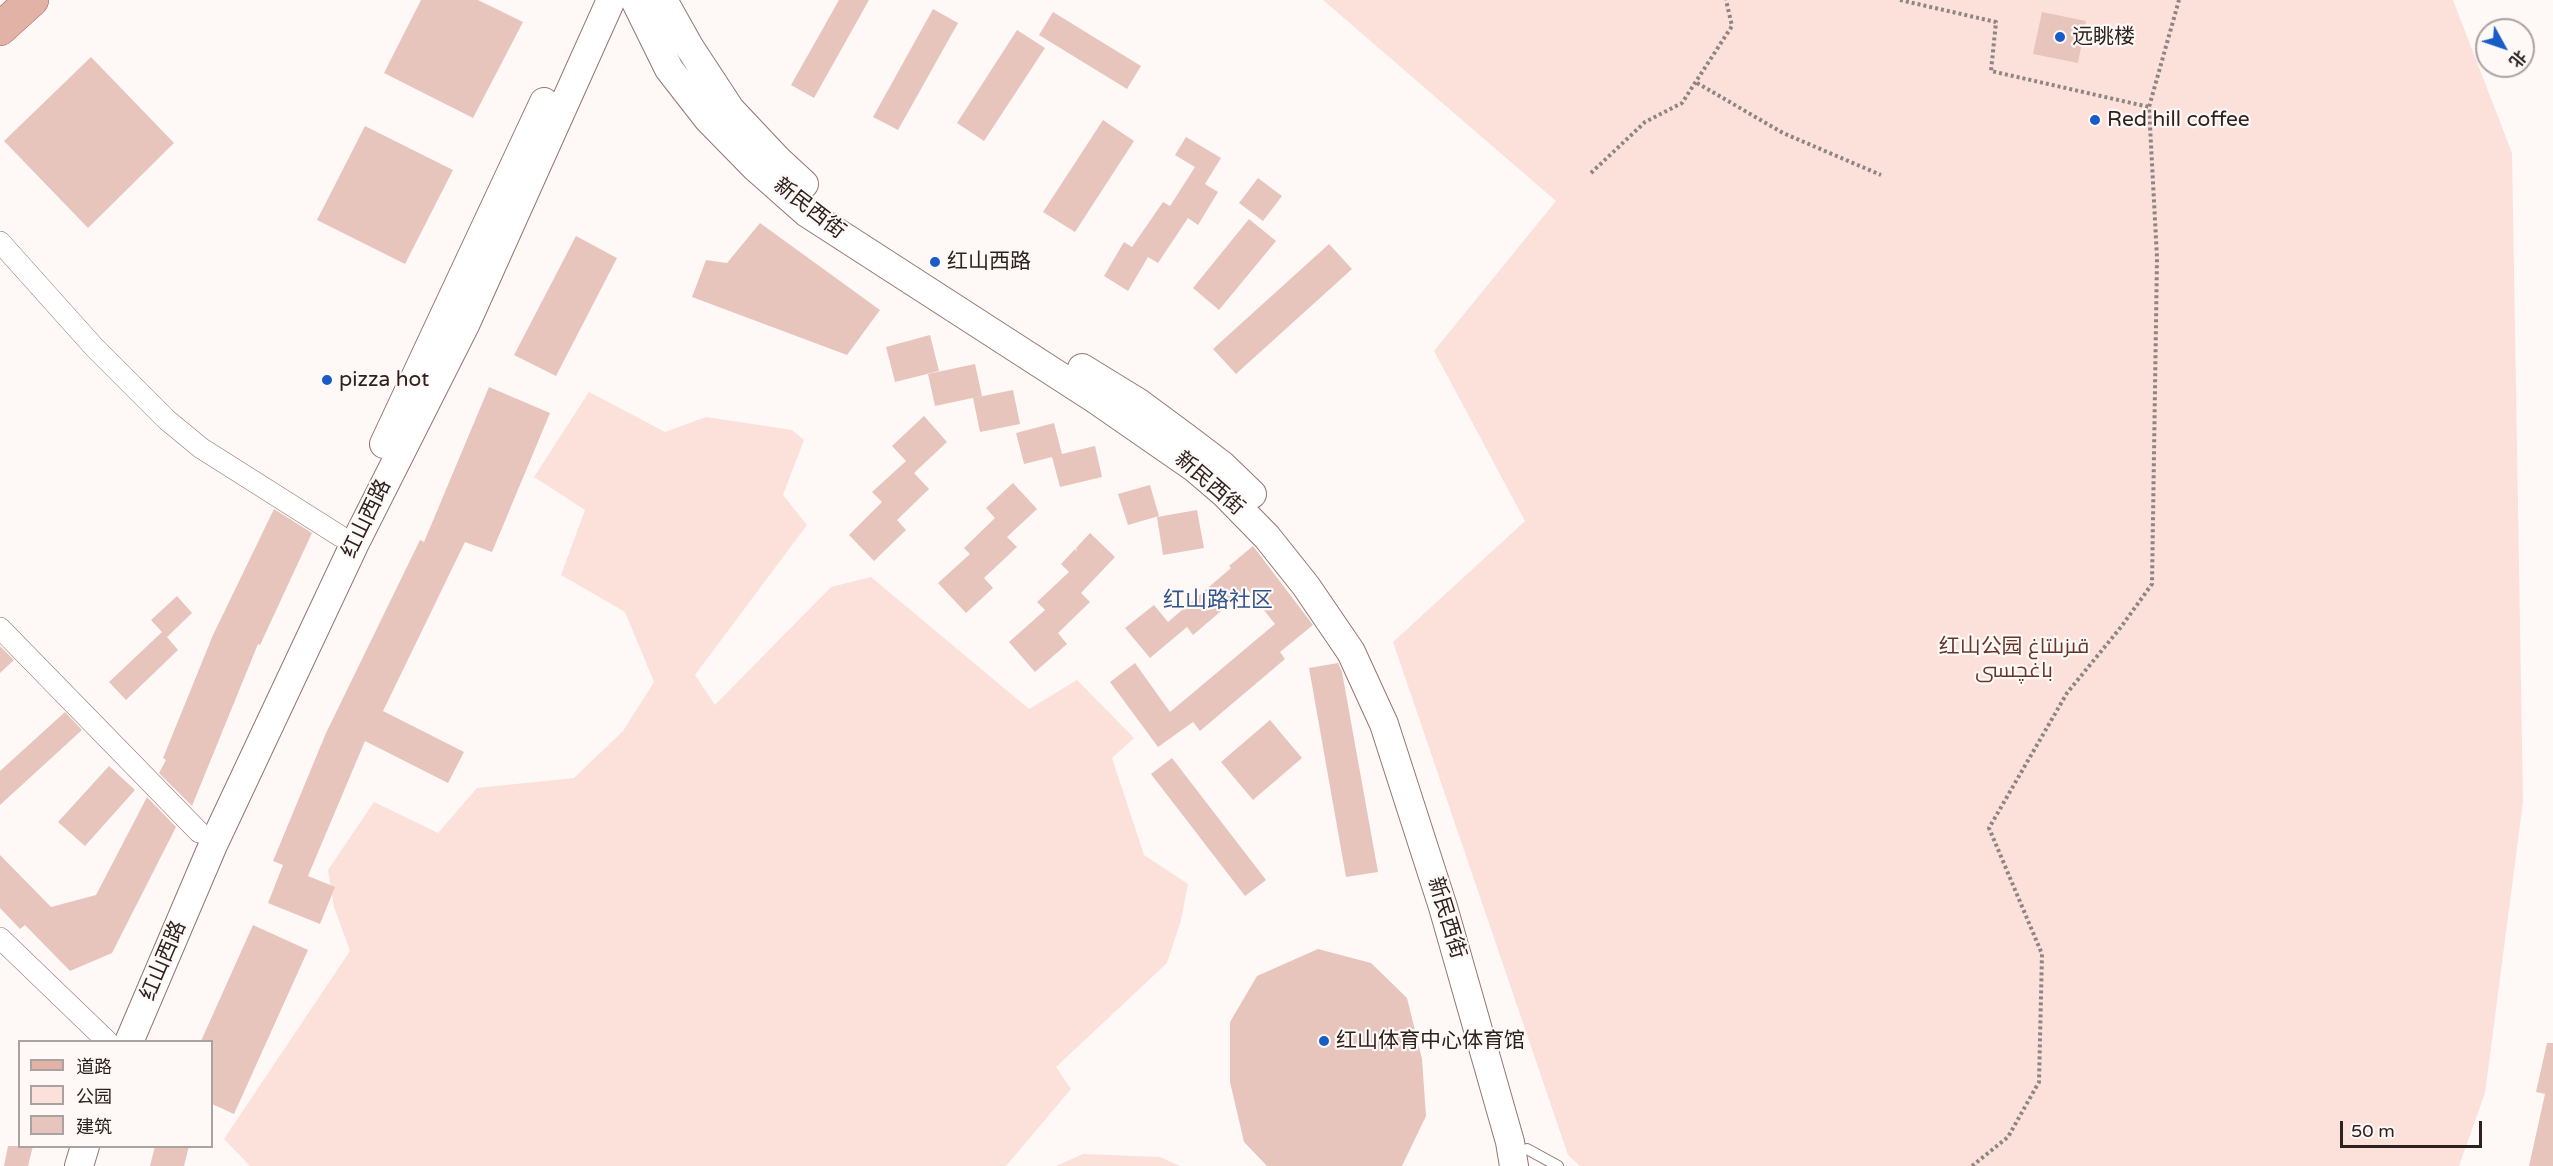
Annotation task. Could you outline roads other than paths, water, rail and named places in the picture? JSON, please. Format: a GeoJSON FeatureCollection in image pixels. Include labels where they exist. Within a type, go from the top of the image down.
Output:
{"type":"FeatureCollection","features":[{"type":"Feature","properties":{"kind":"main road"},"geometry":{"type":"LineString","coordinates":[[0,29],[32,0]]}},
{"type":"Feature","properties":{"kind":"main road","name":"红山西路"},"geometry":{"type":"LineString","coordinates":[[110,1040],[199,832],[592,0]]}},
{"type":"Feature","properties":{"kind":"main road","name":"红山西路"},"geometry":{"type":"LineString","coordinates":[[129,1040],[213,845],[354,545],[465,325],[611,0]]}},
{"type":"Feature","properties":{"kind":"main road","name":"新民西街"},"geometry":{"type":"LineString","coordinates":[[636,0],[669,69],[708,119],[755,167],[807,213],[1095,399],[1176,455],[1232,501],[1268,537],[1306,586],[1351,652],[1383,724],[1443,907],[1510,1142],[1524,1160]]}},
{"type":"Feature","properties":{"kind":"main road","name":"新民西街"},"geometry":{"type":"LineString","coordinates":[[663,0],[690,48],[730,109],[778,160],[831,208],[1139,403],[1223,466],[1255,497],[1341,602],[1380,673],[1405,734],[1475,946],[1524,1160]]}},
{"type":"Feature","properties":{"kind":"main road"},"geometry":{"type":"LineString","coordinates":[[62,1166],[68,1148]]}},
{"type":"Feature","properties":{"kind":"main road"},"geometry":{"type":"LineString","coordinates":[[79,1166],[84,1148]]}},
{"type":"Feature","properties":{"kind":"street"},"geometry":{"type":"LineString","coordinates":[[0,242],[94,347],[167,420],[201,448],[340,536]]}},
{"type":"Feature","properties":{"kind":"street"},"geometry":{"type":"LineString","coordinates":[[0,628],[199,832]]}},
{"type":"Feature","properties":{"kind":"street"},"geometry":{"type":"LineString","coordinates":[[0,938],[109,1040]]}},
{"type":"Feature","properties":{"kind":"lane"},"geometry":{"type":"LineString","coordinates":[[1524,1160],[1558,1166]]}},
{"type":"Feature","properties":{"kind":"place","name":"远眺楼"},"geometry":{"type":"Point","coordinates":[2060,37]}},
{"type":"Feature","properties":{"kind":"place","name":"Red hill coffee"},"geometry":{"type":"Point","coordinates":[2095,120]}},
{"type":"Feature","properties":{"kind":"place","name":"红山西路"},"geometry":{"type":"Point","coordinates":[935,262]}},
{"type":"Feature","properties":{"kind":"place","name":"pizza hot"},"geometry":{"type":"Point","coordinates":[327,380]}},
{"type":"Feature","properties":{"kind":"place","name":"红山体育中心体育馆"},"geometry":{"type":"Point","coordinates":[1324,1041]}},
{"type":"Feature","properties":{"kind":"district","name":"红山路社区"},"geometry":{"type":"Point","coordinates":[1218,601]}},
{"type":"Feature","properties":{"kind":"park label","name":"红山公园 قىزىلتاغ باغچىسى"},"geometry":{"type":"Point","coordinates":[2014,659]}}]}
